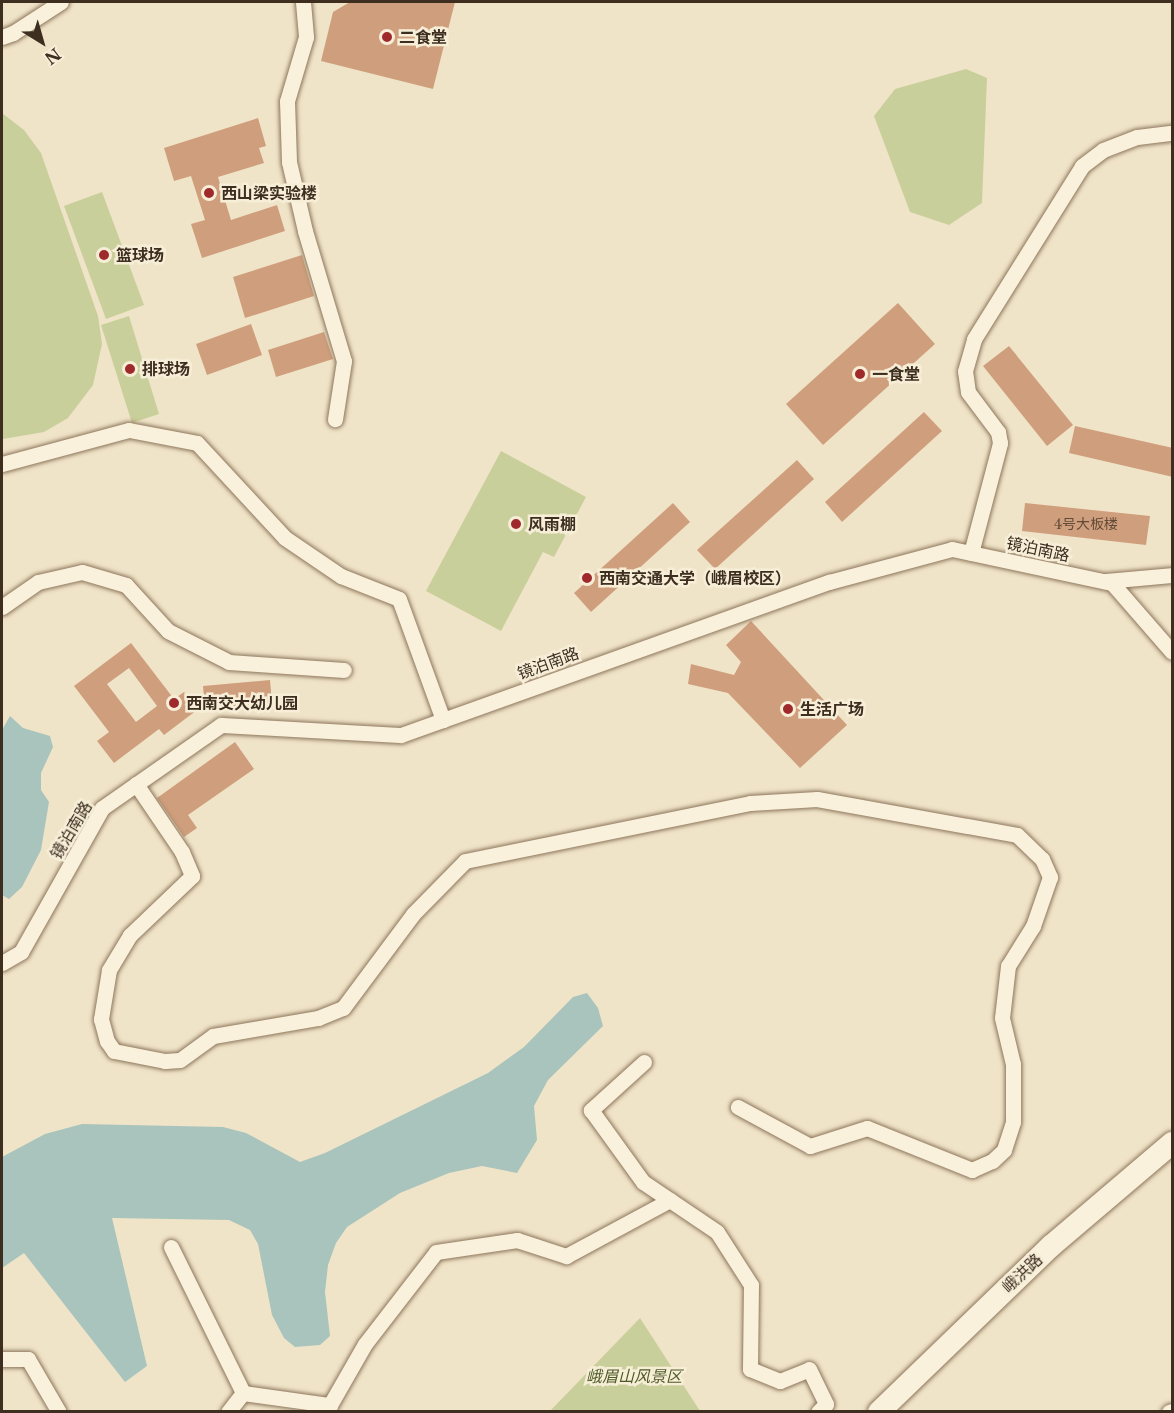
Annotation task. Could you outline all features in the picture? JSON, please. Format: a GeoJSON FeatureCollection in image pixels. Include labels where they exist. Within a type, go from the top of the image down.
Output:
{"type":"FeatureCollection","features":[{"type":"Feature","properties":{"kind":"main road","name":"峨洪路"},"geometry":{"type":"LineString","coordinates":[[879,1412],[1051,1246],[1173,1143]]}},
{"type":"Feature","properties":{"kind":"street"},"geometry":{"type":"LineString","coordinates":[[2,37],[61,2]]}},
{"type":"Feature","properties":{"kind":"street"},"geometry":{"type":"LineString","coordinates":[[303,2],[306,37],[287,101],[289,162],[305,231],[344,361],[335,419]]}},
{"type":"Feature","properties":{"kind":"street"},"geometry":{"type":"LineString","coordinates":[[971,553],[1000,443],[998,432],[968,392],[965,371],[974,339],[1082,166],[1103,150],[1137,137],[1173,133]]}},
{"type":"Feature","properties":{"kind":"street"},"geometry":{"type":"LineString","coordinates":[[2,464],[129,430],[197,443],[285,538],[341,576],[399,598],[443,720]]}},
{"type":"Feature","properties":{"kind":"street","name":"镜泊南路"},"geometry":{"type":"LineString","coordinates":[[2,963],[21,952],[102,808],[221,725],[401,735],[829,582],[952,549],[1112,583],[1173,652]]}},
{"type":"Feature","properties":{"kind":"street"},"geometry":{"type":"LineString","coordinates":[[2,607],[38,582],[82,572],[126,585],[168,631],[229,662],[344,670]]}},
{"type":"Feature","properties":{"kind":"street"},"geometry":{"type":"LineString","coordinates":[[1102,581],[1173,575]]}},
{"type":"Feature","properties":{"kind":"street"},"geometry":{"type":"LineString","coordinates":[[136,784],[182,852],[192,876],[130,935],[109,970],[101,1019],[106,1041],[114,1051],[165,1061],[180,1060],[213,1036],[318,1018],[343,1008],[413,914],[465,861],[750,803],[817,799],[1017,835],[1042,859],[1050,877],[1033,926],[1008,966],[1002,1018],[1013,1064],[1013,1122],[1004,1150],[992,1161],[972,1170],[867,1128],[810,1146],[738,1107]]}},
{"type":"Feature","properties":{"kind":"street"},"geometry":{"type":"LineString","coordinates":[[644,1062],[591,1110],[643,1182],[717,1232],[751,1285],[750,1369],[780,1381],[809,1369],[826,1404],[818,1412]]}},
{"type":"Feature","properties":{"kind":"street"},"geometry":{"type":"LineString","coordinates":[[243,1393],[330,1406],[364,1344],[436,1252],[517,1240],[566,1256],[670,1200]]}},
{"type":"Feature","properties":{"kind":"street"},"geometry":{"type":"LineString","coordinates":[[171,1247],[243,1393]]}},
{"type":"Feature","properties":{"kind":"street"},"geometry":{"type":"LineString","coordinates":[[2,1359],[28,1359],[59,1412]]}},
{"type":"Feature","properties":{"kind":"street"},"geometry":{"type":"LineString","coordinates":[[228,1412],[243,1393]]}},
{"type":"Feature","properties":{"kind":"green space"},"geometry":{"type":"Polygon","coordinates":[[[966,69],[987,78],[982,203],[949,225],[910,212],[874,116],[895,89],[966,69]]]}},
{"type":"Feature","properties":{"kind":"green space"},"geometry":{"type":"Polygon","coordinates":[[[2,113],[24,130],[41,153],[98,316],[102,344],[93,385],[68,418],[44,432],[3,439],[2,113]]]}},
{"type":"Feature","properties":{"kind":"green space","name":"篮球场"},"geometry":{"type":"Polygon","coordinates":[[[102,192],[144,305],[106,319],[64,206],[102,192]]]}},
{"type":"Feature","properties":{"kind":"green space","name":"排球场"},"geometry":{"type":"Polygon","coordinates":[[[129,316],[159,414],[132,423],[101,325],[129,316]]]}},
{"type":"Feature","properties":{"kind":"green space","name":"风雨棚"},"geometry":{"type":"Polygon","coordinates":[[[501,451],[586,497],[554,557],[543,552],[501,631],[426,591],[501,451]]]}},
{"type":"Feature","properties":{"kind":"green space","name":"峨眉山风景区"},"geometry":{"type":"Polygon","coordinates":[[[640,1318],[700,1411],[550,1411],[640,1318]]]}},
{"type":"Feature","properties":{"kind":"water"},"geometry":{"type":"Polygon","coordinates":[[[10,716],[23,728],[50,736],[53,747],[41,773],[41,790],[49,802],[41,850],[22,887],[9,899],[2,895],[2,730],[10,716]]]}},
{"type":"Feature","properties":{"kind":"water"},"geometry":{"type":"Polygon","coordinates":[[[587,993],[598,1008],[603,1026],[548,1080],[534,1106],[537,1140],[517,1173],[482,1166],[449,1173],[400,1193],[347,1227],[336,1243],[328,1265],[325,1292],[330,1336],[320,1345],[295,1347],[284,1338],[272,1315],[258,1244],[250,1230],[229,1220],[112,1218],[147,1366],[125,1382],[24,1253],[2,1268],[2,1157],[45,1134],[82,1124],[223,1127],[246,1133],[300,1162],[325,1153],[488,1073],[524,1047],[573,997],[587,993]]]}},
{"type":"Feature","properties":{"kind":"building","name":"二食堂"},"geometry":{"type":"Polygon","coordinates":[[[350,2],[455,2],[433,89],[321,61],[333,12],[350,2]]]}},
{"type":"Feature","properties":{"kind":"building","name":"西山梁实验楼"},"geometry":{"type":"Polygon","coordinates":[[[258,118],[266,146],[259,148],[264,163],[218,177],[231,220],[277,205],[285,231],[202,258],[191,224],[205,220],[191,176],[174,181],[164,148],[258,118]]]}},
{"type":"Feature","properties":{"kind":"building"},"geometry":{"type":"Polygon","coordinates":[[[302,255],[314,296],[245,318],[233,277],[302,255]]]}},
{"type":"Feature","properties":{"kind":"building","name":"一食堂"},"geometry":{"type":"Polygon","coordinates":[[[898,303],[935,344],[823,445],[786,404],[898,303]]]}},
{"type":"Feature","properties":{"kind":"building"},"geometry":{"type":"Polygon","coordinates":[[[251,324],[262,355],[207,375],[196,344],[251,324]]]}},
{"type":"Feature","properties":{"kind":"building"},"geometry":{"type":"Polygon","coordinates":[[[324,332],[333,359],[276,377],[268,350],[324,332]]]}},
{"type":"Feature","properties":{"kind":"building"},"geometry":{"type":"Polygon","coordinates":[[[1009,346],[1073,425],[1047,446],[983,366],[1009,346]]]}},
{"type":"Feature","properties":{"kind":"building"},"geometry":{"type":"Polygon","coordinates":[[[924,412],[942,431],[842,522],[825,502],[924,412]]]}},
{"type":"Feature","properties":{"kind":"building"},"geometry":{"type":"Polygon","coordinates":[[[1075,426],[1173,448],[1173,477],[1069,453],[1075,426]]]}},
{"type":"Feature","properties":{"kind":"building"},"geometry":{"type":"Polygon","coordinates":[[[797,460],[814,479],[715,569],[697,550],[797,460]]]}},
{"type":"Feature","properties":{"kind":"building"},"geometry":{"type":"Polygon","coordinates":[[[673,503],[690,522],[591,612],[574,593],[673,503]]]}},
{"type":"Feature","properties":{"kind":"building"},"geometry":{"type":"Polygon","coordinates":[[[1025,503],[1150,516],[1146,545],[1022,531],[1025,503]]]}},
{"type":"Feature","properties":{"kind":"building","name":"生活广场"},"geometry":{"type":"Polygon","coordinates":[[[751,621],[847,725],[800,768],[728,693],[688,684],[691,664],[734,675],[741,662],[726,645],[751,621]]]}},
{"type":"Feature","properties":{"kind":"building","name":"西南交大幼儿园"},"geometry":{"type":"Polygon","coordinates":[[[131,643],[174,699],[184,692],[197,710],[164,735],[159,729],[114,763],[97,741],[109,732],[74,686],[131,643]],[[129,668],[107,684],[136,722],[157,706],[129,668]]]}},
{"type":"Feature","properties":{"kind":"building"},"geometry":{"type":"Polygon","coordinates":[[[270,680],[272,703],[205,710],[203,686],[270,680]]]}},
{"type":"Feature","properties":{"kind":"building"},"geometry":{"type":"Polygon","coordinates":[[[235,742],[254,769],[188,815],[197,828],[184,837],[157,798],[235,742]]]}},
{"type":"Feature","properties":{"kind":"place","name":"二食堂"},"geometry":{"type":"Point","coordinates":[387,37]}},
{"type":"Feature","properties":{"kind":"place","name":"西山梁实验楼"},"geometry":{"type":"Point","coordinates":[209,193]}},
{"type":"Feature","properties":{"kind":"place","name":"篮球场"},"geometry":{"type":"Point","coordinates":[104,255]}},
{"type":"Feature","properties":{"kind":"place","name":"排球场"},"geometry":{"type":"Point","coordinates":[130,369]}},
{"type":"Feature","properties":{"kind":"place","name":"一食堂"},"geometry":{"type":"Point","coordinates":[860,374]}},
{"type":"Feature","properties":{"kind":"place","name":"风雨棚"},"geometry":{"type":"Point","coordinates":[516,524]}},
{"type":"Feature","properties":{"kind":"place","name":"西南交通大学（峨眉校区）"},"geometry":{"type":"Point","coordinates":[587,578]}},
{"type":"Feature","properties":{"kind":"place","name":"西南交大幼儿园"},"geometry":{"type":"Point","coordinates":[174,703]}},
{"type":"Feature","properties":{"kind":"place","name":"生活广场"},"geometry":{"type":"Point","coordinates":[788,709]}}]}
